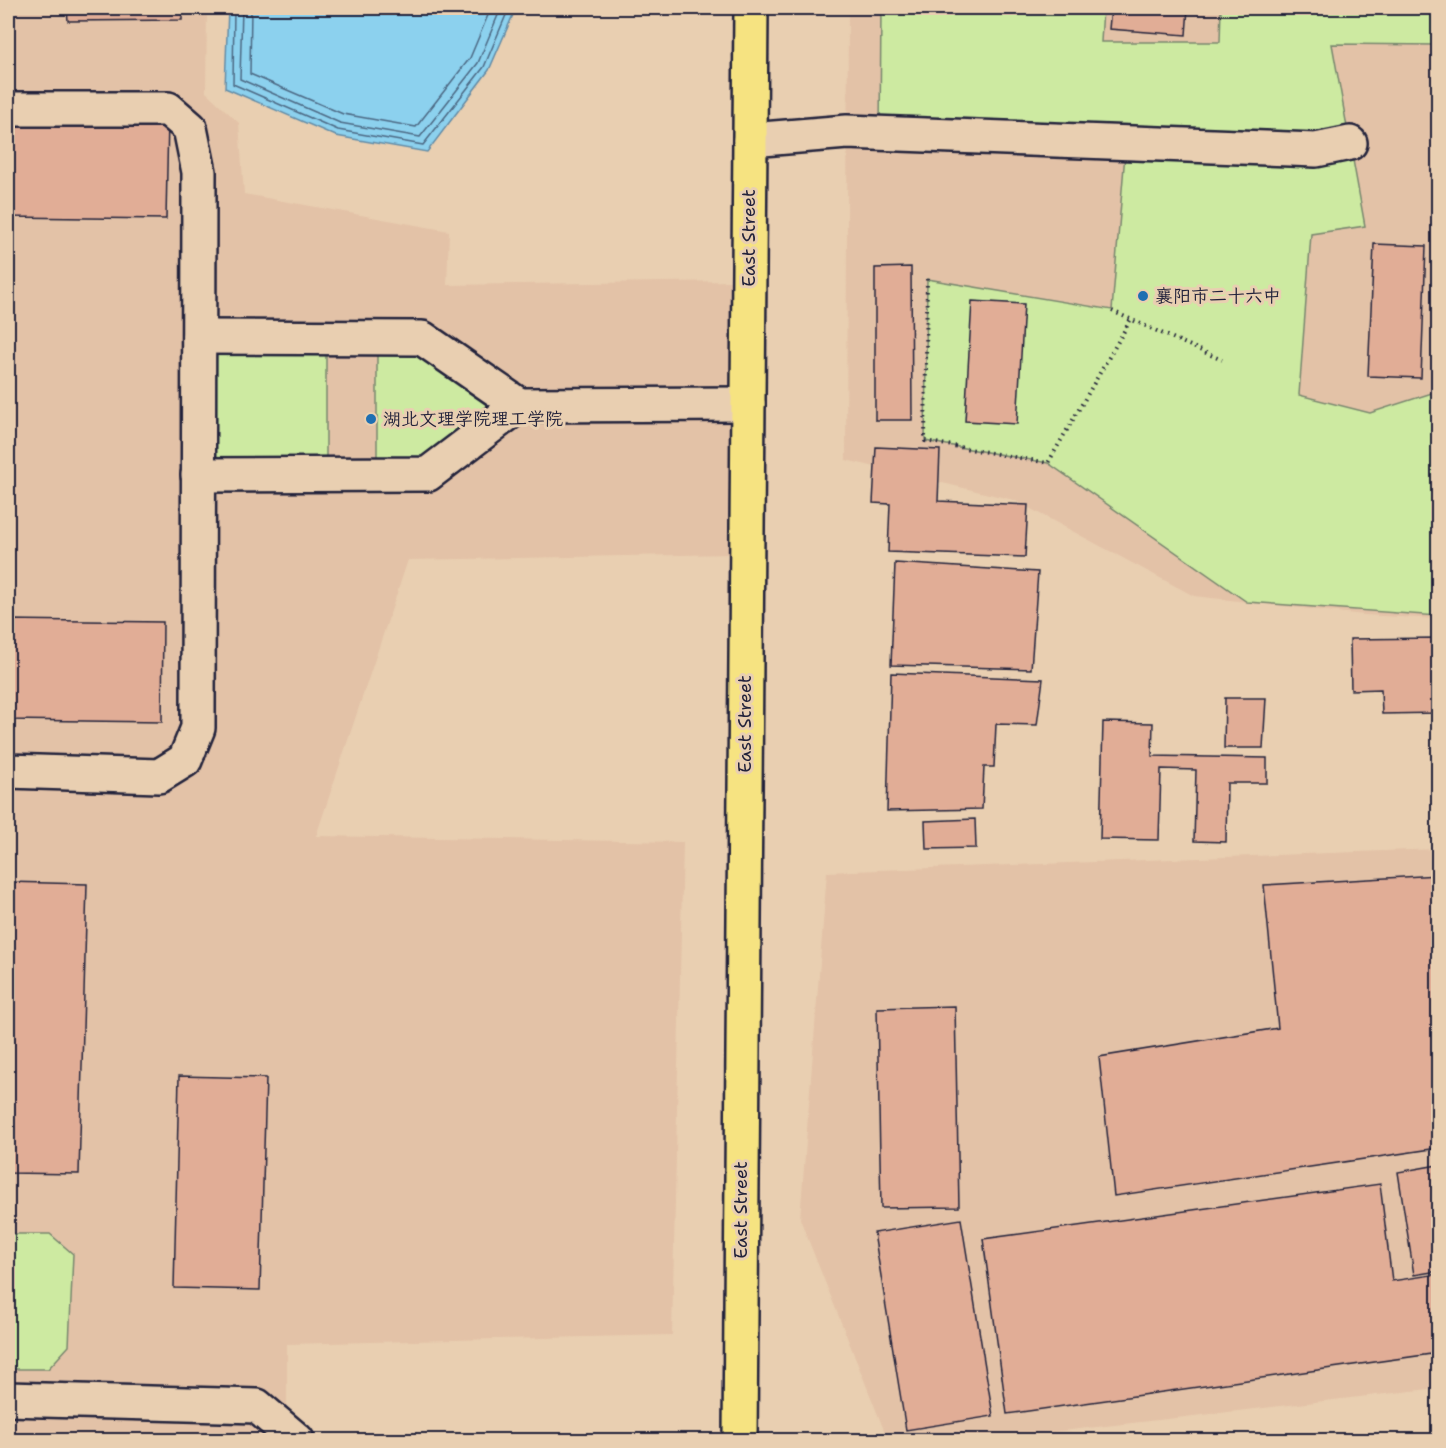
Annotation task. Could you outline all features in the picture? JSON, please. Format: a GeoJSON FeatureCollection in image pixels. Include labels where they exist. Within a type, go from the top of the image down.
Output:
{"type":"FeatureCollection","features":[{"type":"Feature","properties":{"kind":"main road","name":"East Street"},"geometry":{"type":"LineString","coordinates":[[740,1440],[751,8]]}},
{"type":"Feature","properties":{"kind":"lane"},"geometry":{"type":"LineString","coordinates":[[8,109],[168,109],[190,128],[199,172],[198,728],[185,760],[159,776],[8,771]]}},
{"type":"Feature","properties":{"kind":"lane"},"geometry":{"type":"LineString","coordinates":[[750,140],[847,132],[1316,150],[1350,143]]}},
{"type":"Feature","properties":{"kind":"lane"},"geometry":{"type":"LineString","coordinates":[[199,337],[422,338],[519,405],[748,404]]}},
{"type":"Feature","properties":{"kind":"lane"},"geometry":{"type":"LineString","coordinates":[[198,475],[428,474],[519,405]]}},
{"type":"Feature","properties":{"kind":"lane"},"geometry":{"type":"LineString","coordinates":[[8,1399],[257,1406],[297,1440]]}},
{"type":"Feature","properties":{"kind":"path"},"geometry":{"type":"LineString","coordinates":[[927,279],[925,441],[1048,463],[1131,319]]}},
{"type":"Feature","properties":{"kind":"path"},"geometry":{"type":"LineString","coordinates":[[1112,310],[1222,360]]}},
{"type":"Feature","properties":{"kind":"shaded area"},"geometry":{"type":"Polygon","coordinates":[[[8,8],[207,8],[206,92],[239,123],[244,194],[449,231],[447,285],[735,281],[734,554],[408,560],[316,836],[683,842],[672,1335],[287,1344],[287,1440],[8,1440],[8,8]]]}},
{"type":"Feature","properties":{"kind":"shaded area","name":"襄阳市二十六中"},"geometry":{"type":"Polygon","coordinates":[[[848,8],[1438,8],[1438,619],[1364,615],[1194,596],[1014,500],[846,460],[848,8]]]}},
{"type":"Feature","properties":{"kind":"shaded area"},"geometry":{"type":"Polygon","coordinates":[[[1438,849],[1438,1388],[982,1440],[888,1440],[800,1219],[827,872],[1438,849]]]}},
{"type":"Feature","properties":{"kind":"green space","name":"襄阳市二十六中"},"geometry":{"type":"Polygon","coordinates":[[[881,8],[1103,8],[1101,42],[1220,42],[1221,8],[1438,8],[1438,45],[1332,44],[1365,226],[1311,234],[1299,395],[1370,413],[1438,391],[1438,616],[1247,602],[1048,463],[925,441],[927,279],[1112,310],[1126,142],[880,133],[881,8]]]}},
{"type":"Feature","properties":{"kind":"green space"},"geometry":{"type":"Polygon","coordinates":[[[199,337],[326,337],[326,474],[199,475],[199,337]]]}},
{"type":"Feature","properties":{"kind":"green space"},"geometry":{"type":"Polygon","coordinates":[[[377,338],[422,338],[519,405],[428,474],[377,474],[377,338]]]}},
{"type":"Feature","properties":{"kind":"green space"},"geometry":{"type":"Polygon","coordinates":[[[8,1234],[50,1234],[73,1254],[69,1346],[48,1369],[8,1369],[8,1234]]]}},
{"type":"Feature","properties":{"kind":"water"},"geometry":{"type":"Polygon","coordinates":[[[228,8],[516,8],[489,70],[427,152],[336,136],[225,88],[228,8]]]}},
{"type":"Feature","properties":{"kind":"building"},"geometry":{"type":"Polygon","coordinates":[[[67,8],[182,8],[182,20],[68,21],[67,8]]]}},
{"type":"Feature","properties":{"kind":"building"},"geometry":{"type":"Polygon","coordinates":[[[1111,8],[1188,8],[1186,35],[1109,29],[1111,8]]]}},
{"type":"Feature","properties":{"kind":"building"},"geometry":{"type":"Polygon","coordinates":[[[8,116],[168,119],[166,219],[8,217],[8,116]]]}},
{"type":"Feature","properties":{"kind":"building"},"geometry":{"type":"Polygon","coordinates":[[[1374,244],[1426,246],[1421,378],[1368,376],[1374,244]]]}},
{"type":"Feature","properties":{"kind":"building"},"geometry":{"type":"Polygon","coordinates":[[[911,267],[912,420],[875,420],[875,268],[911,267]]]}},
{"type":"Feature","properties":{"kind":"building"},"geometry":{"type":"Polygon","coordinates":[[[972,301],[1024,304],[1017,424],[965,421],[972,301]]]}},
{"type":"Feature","properties":{"kind":"building"},"geometry":{"type":"Polygon","coordinates":[[[876,447],[940,450],[938,501],[1028,505],[1025,557],[888,552],[890,504],[873,503],[876,447]]]}},
{"type":"Feature","properties":{"kind":"building"},"geometry":{"type":"Polygon","coordinates":[[[895,563],[1038,572],[1031,669],[891,665],[895,563]]]}},
{"type":"Feature","properties":{"kind":"building"},"geometry":{"type":"Polygon","coordinates":[[[8,620],[163,622],[162,722],[8,720],[8,620]]]}},
{"type":"Feature","properties":{"kind":"building"},"geometry":{"type":"Polygon","coordinates":[[[1438,638],[1438,713],[1382,714],[1381,689],[1351,690],[1350,639],[1438,638]]]}},
{"type":"Feature","properties":{"kind":"building"},"geometry":{"type":"Polygon","coordinates":[[[891,673],[1043,679],[1037,725],[996,724],[994,767],[984,767],[982,809],[887,811],[891,673]]]}},
{"type":"Feature","properties":{"kind":"building"},"geometry":{"type":"Polygon","coordinates":[[[1225,698],[1266,698],[1263,748],[1224,748],[1225,698]]]}},
{"type":"Feature","properties":{"kind":"building"},"geometry":{"type":"Polygon","coordinates":[[[1103,722],[1153,723],[1152,756],[1267,758],[1267,783],[1227,783],[1226,842],[1194,841],[1196,770],[1161,769],[1159,840],[1100,839],[1103,722]]]}},
{"type":"Feature","properties":{"kind":"building"},"geometry":{"type":"Polygon","coordinates":[[[975,819],[976,848],[926,849],[925,821],[975,819]]]}},
{"type":"Feature","properties":{"kind":"building"},"geometry":{"type":"Polygon","coordinates":[[[1438,875],[1438,1148],[1114,1196],[1099,1057],[1278,1028],[1264,885],[1438,875]]]}},
{"type":"Feature","properties":{"kind":"building"},"geometry":{"type":"Polygon","coordinates":[[[8,882],[87,884],[79,1174],[8,1173],[8,882]]]}},
{"type":"Feature","properties":{"kind":"building"},"geometry":{"type":"Polygon","coordinates":[[[955,1006],[959,1207],[881,1208],[877,1008],[955,1006]]]}},
{"type":"Feature","properties":{"kind":"building"},"geometry":{"type":"Polygon","coordinates":[[[179,1076],[266,1078],[260,1290],[174,1288],[179,1076]]]}},
{"type":"Feature","properties":{"kind":"building"},"geometry":{"type":"Polygon","coordinates":[[[1438,1165],[1438,1271],[1414,1275],[1398,1172],[1438,1165]]]}},
{"type":"Feature","properties":{"kind":"building"},"geometry":{"type":"Polygon","coordinates":[[[1380,1184],[1392,1281],[1438,1274],[1438,1353],[1007,1414],[983,1239],[1380,1184]]]}},
{"type":"Feature","properties":{"kind":"building"},"geometry":{"type":"Polygon","coordinates":[[[961,1219],[993,1416],[906,1430],[874,1233],[961,1219]]]}},
{"type":"Feature","properties":{"kind":"place","name":"襄阳市二十六中"},"geometry":{"type":"Point","coordinates":[1143,296]}},
{"type":"Feature","properties":{"kind":"place","name":"湖北文理学院理工学院"},"geometry":{"type":"Point","coordinates":[371,419]}}]}
